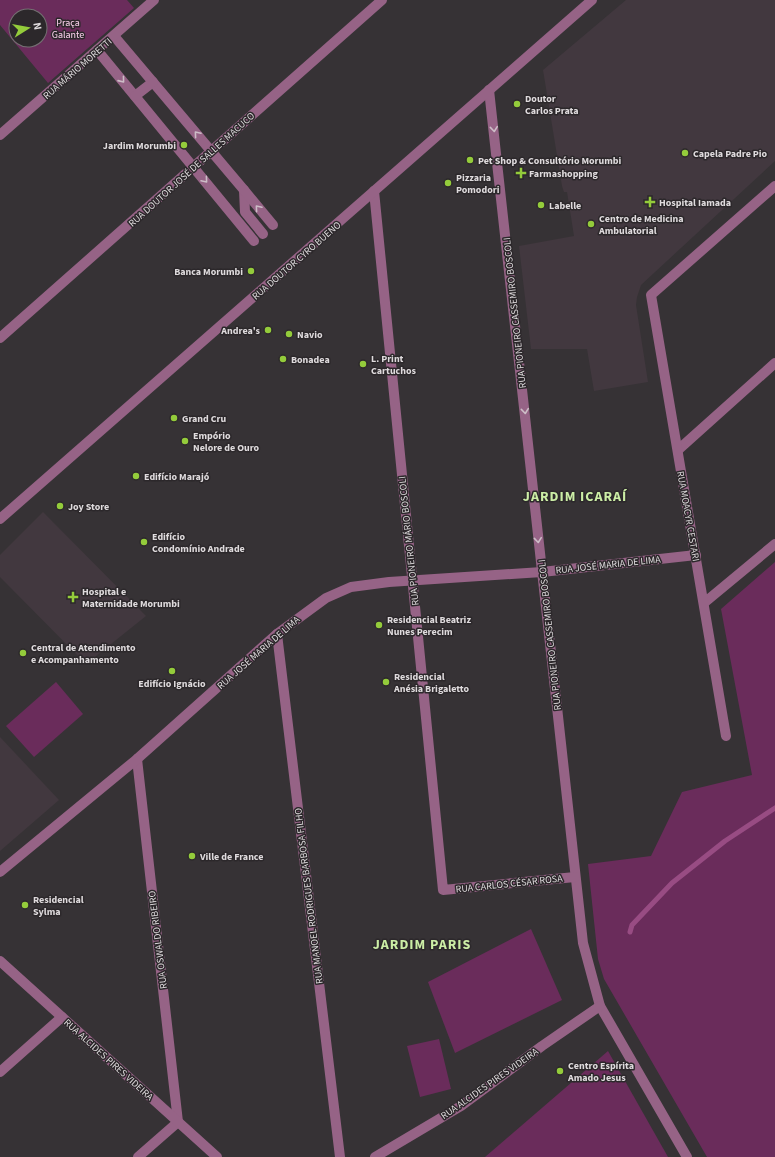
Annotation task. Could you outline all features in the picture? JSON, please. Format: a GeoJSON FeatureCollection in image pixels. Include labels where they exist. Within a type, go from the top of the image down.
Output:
{"type":"FeatureCollection","features":[{"type":"Feature","properties":{"kind":"street","name":"RUA MÁRIO MORETTI"},"geometry":{"type":"LineString","coordinates":[[0,135],[154,0]]}},
{"type":"Feature","properties":{"kind":"street","name":"RUA DOUTOR JOSÉ DE SALLES MACUCO"},"geometry":{"type":"LineString","coordinates":[[0,338],[382,0]]}},
{"type":"Feature","properties":{"kind":"street","name":"RUA DOUTOR CYRO BUENO"},"geometry":{"type":"LineString","coordinates":[[0,520],[592,0]]}},
{"type":"Feature","properties":{"kind":"street"},"geometry":{"type":"LineString","coordinates":[[114,36],[273,225]]}},
{"type":"Feature","properties":{"kind":"street"},"geometry":{"type":"LineString","coordinates":[[97,50],[254,241]]}},
{"type":"Feature","properties":{"kind":"street"},"geometry":{"type":"LineString","coordinates":[[135,96],[153,82]]}},
{"type":"Feature","properties":{"kind":"street","name":"RUA PIONEIRO CASSEMIRO BOSCOLI"},"geometry":{"type":"LineString","coordinates":[[489,90],[583,943],[600,1006],[687,1157]]}},
{"type":"Feature","properties":{"kind":"street","name":"RUA MOACYR CESTARI"},"geometry":{"type":"LineString","coordinates":[[726,736],[651,295],[775,186]]}},
{"type":"Feature","properties":{"kind":"street"},"geometry":{"type":"LineString","coordinates":[[244,190],[245,212],[263,234]]}},
{"type":"Feature","properties":{"kind":"street","name":"RUA PIONEIRO MÁRIO BOSCOLI"},"geometry":{"type":"LineString","coordinates":[[374,191],[443,890]]}},
{"type":"Feature","properties":{"kind":"street"},"geometry":{"type":"LineString","coordinates":[[678,450],[775,363]]}},
{"type":"Feature","properties":{"kind":"street"},"geometry":{"type":"LineString","coordinates":[[704,603],[775,544]]}},
{"type":"Feature","properties":{"kind":"street","name":"RUA JOSÉ MARIA DE LIMA"},"geometry":{"type":"LineString","coordinates":[[0,872],[137,759],[276,634],[326,598],[351,587],[412,580],[542,572],[696,555]]}},
{"type":"Feature","properties":{"kind":"street","name":"RUA MANOEL RODRIGUES BARBOSA FILHO"},"geometry":{"type":"LineString","coordinates":[[276,634],[340,1157]]}},
{"type":"Feature","properties":{"kind":"street","name":"RUA OSWALDO RIBEIRO"},"geometry":{"type":"LineString","coordinates":[[137,759],[178,1122]]}},
{"type":"Feature","properties":{"kind":"street","name":"RUA CARLOS CÉSAR ROSA"},"geometry":{"type":"LineString","coordinates":[[443,890],[575,876]]}},
{"type":"Feature","properties":{"kind":"street","name":"RUA ALCIDES PIRES VIDEIRA"},"geometry":{"type":"LineString","coordinates":[[0,961],[217,1157]]}},
{"type":"Feature","properties":{"kind":"street","name":"RUA ALCIDES PIRES VIDEIRA"},"geometry":{"type":"LineString","coordinates":[[376,1157],[461,1106],[542,1046],[600,1006]]}},
{"type":"Feature","properties":{"kind":"street"},"geometry":{"type":"LineString","coordinates":[[0,1072],[62,1017]]}},
{"type":"Feature","properties":{"kind":"street"},"geometry":{"type":"LineString","coordinates":[[138,1157],[178,1122]]}},
{"type":"Feature","properties":{"kind":"shaded area","name":"Hospital Iamada"},"geometry":{"type":"Polygon","coordinates":[[[626,0],[775,0],[775,161],[641,285],[636,305],[648,382],[594,391],[587,349],[531,349],[519,246],[574,236],[567,192],[564,192],[562,186],[543,70],[626,0]]]}},
{"type":"Feature","properties":{"kind":"shaded area","name":"Hospital e Maternidade Morumbi"},"geometry":{"type":"Polygon","coordinates":[[[43,512],[146,616],[86,664],[0,577],[0,555],[43,512]]]}},
{"type":"Feature","properties":{"kind":"shaded area"},"geometry":{"type":"Polygon","coordinates":[[[0,737],[59,800],[0,851],[0,737]]]}},
{"type":"Feature","properties":{"kind":"green space","name":"Praça Galante"},"geometry":{"type":"Polygon","coordinates":[[[0,0],[127,0],[134,8],[48,83],[19,48],[48,48],[48,8],[8,8],[8,35],[0,25],[0,0]]]}},
{"type":"Feature","properties":{"kind":"green space"},"geometry":{"type":"Polygon","coordinates":[[[775,562],[775,1157],[707,1157],[604,979],[598,959],[588,864],[651,856],[682,792],[752,775],[721,609],[775,562]]]}},
{"type":"Feature","properties":{"kind":"green space"},"geometry":{"type":"Polygon","coordinates":[[[56,682],[83,714],[34,757],[6,726],[56,682]]]}},
{"type":"Feature","properties":{"kind":"green space"},"geometry":{"type":"Polygon","coordinates":[[[531,929],[562,1000],[455,1053],[428,982],[531,929]]]}},
{"type":"Feature","properties":{"kind":"green space"},"geometry":{"type":"Polygon","coordinates":[[[439,1039],[451,1089],[420,1097],[407,1046],[439,1039]]]}},
{"type":"Feature","properties":{"kind":"green space"},"geometry":{"type":"Polygon","coordinates":[[[608,1051],[668,1157],[485,1157],[608,1051]]]}},
{"type":"Feature","properties":{"kind":"waterway"},"geometry":{"type":"LineString","coordinates":[[630,932],[632,925],[672,883],[725,841],[775,808]]}},
{"type":"Feature","properties":{"kind":"place","name":"Doutor Carlos Prata"},"geometry":{"type":"Point","coordinates":[517,104]}},
{"type":"Feature","properties":{"kind":"place","name":"Jardim Morumbi"},"geometry":{"type":"Point","coordinates":[184,145]}},
{"type":"Feature","properties":{"kind":"place","name":"Capela Padre Pio"},"geometry":{"type":"Point","coordinates":[685,153]}},
{"type":"Feature","properties":{"kind":"place","name":"Pet Shop & Consultório Morumbi"},"geometry":{"type":"Point","coordinates":[470,160]}},
{"type":"Feature","properties":{"kind":"place","name":"Farmashopping"},"geometry":{"type":"Point","coordinates":[521,173]}},
{"type":"Feature","properties":{"kind":"place","name":"Pizzaria Pomodori"},"geometry":{"type":"Point","coordinates":[448,183]}},
{"type":"Feature","properties":{"kind":"place","name":"Hospital Iamada"},"geometry":{"type":"Point","coordinates":[650,202]}},
{"type":"Feature","properties":{"kind":"place","name":"Labelle"},"geometry":{"type":"Point","coordinates":[541,205]}},
{"type":"Feature","properties":{"kind":"place","name":"Centro de Medicina Ambulatorial"},"geometry":{"type":"Point","coordinates":[591,224]}},
{"type":"Feature","properties":{"kind":"place","name":"Banca Morumbi"},"geometry":{"type":"Point","coordinates":[251,271]}},
{"type":"Feature","properties":{"kind":"place","name":"Andrea's"},"geometry":{"type":"Point","coordinates":[268,330]}},
{"type":"Feature","properties":{"kind":"place","name":"Navio"},"geometry":{"type":"Point","coordinates":[289,334]}},
{"type":"Feature","properties":{"kind":"place","name":"Bonadea"},"geometry":{"type":"Point","coordinates":[283,359]}},
{"type":"Feature","properties":{"kind":"place","name":"L. Print Cartuchos"},"geometry":{"type":"Point","coordinates":[363,364]}},
{"type":"Feature","properties":{"kind":"place","name":"Grand Cru"},"geometry":{"type":"Point","coordinates":[174,418]}},
{"type":"Feature","properties":{"kind":"place","name":"Empório Nelore de Ouro"},"geometry":{"type":"Point","coordinates":[185,441]}},
{"type":"Feature","properties":{"kind":"place","name":"Edifício Marajó"},"geometry":{"type":"Point","coordinates":[136,476]}},
{"type":"Feature","properties":{"kind":"place","name":"Joy Store"},"geometry":{"type":"Point","coordinates":[60,506]}},
{"type":"Feature","properties":{"kind":"place","name":"Edifício Condomínio Andrade"},"geometry":{"type":"Point","coordinates":[144,542]}},
{"type":"Feature","properties":{"kind":"place","name":"Hospital e Maternidade Morumbi"},"geometry":{"type":"Point","coordinates":[73,597]}},
{"type":"Feature","properties":{"kind":"place","name":"Residencial Beatriz Nunes Perecim"},"geometry":{"type":"Point","coordinates":[379,625]}},
{"type":"Feature","properties":{"kind":"place","name":"Central de Atendimento e Acompanhamento"},"geometry":{"type":"Point","coordinates":[23,653]}},
{"type":"Feature","properties":{"kind":"place","name":"Edifício Ignácio"},"geometry":{"type":"Point","coordinates":[172,671]}},
{"type":"Feature","properties":{"kind":"place","name":"Residencial Anésia Brigaletto"},"geometry":{"type":"Point","coordinates":[386,682]}},
{"type":"Feature","properties":{"kind":"place","name":"Ville de France"},"geometry":{"type":"Point","coordinates":[192,856]}},
{"type":"Feature","properties":{"kind":"place","name":"Residencial Sylma"},"geometry":{"type":"Point","coordinates":[25,905]}},
{"type":"Feature","properties":{"kind":"place","name":"Centro Espírita Amado Jesus"},"geometry":{"type":"Point","coordinates":[560,1071]}},
{"type":"Feature","properties":{"kind":"district","name":"JARDIM ICARAÍ"},"geometry":{"type":"Point","coordinates":[575,496]}},
{"type":"Feature","properties":{"kind":"district","name":"JARDIM PARIS"},"geometry":{"type":"Point","coordinates":[422,944]}}]}
